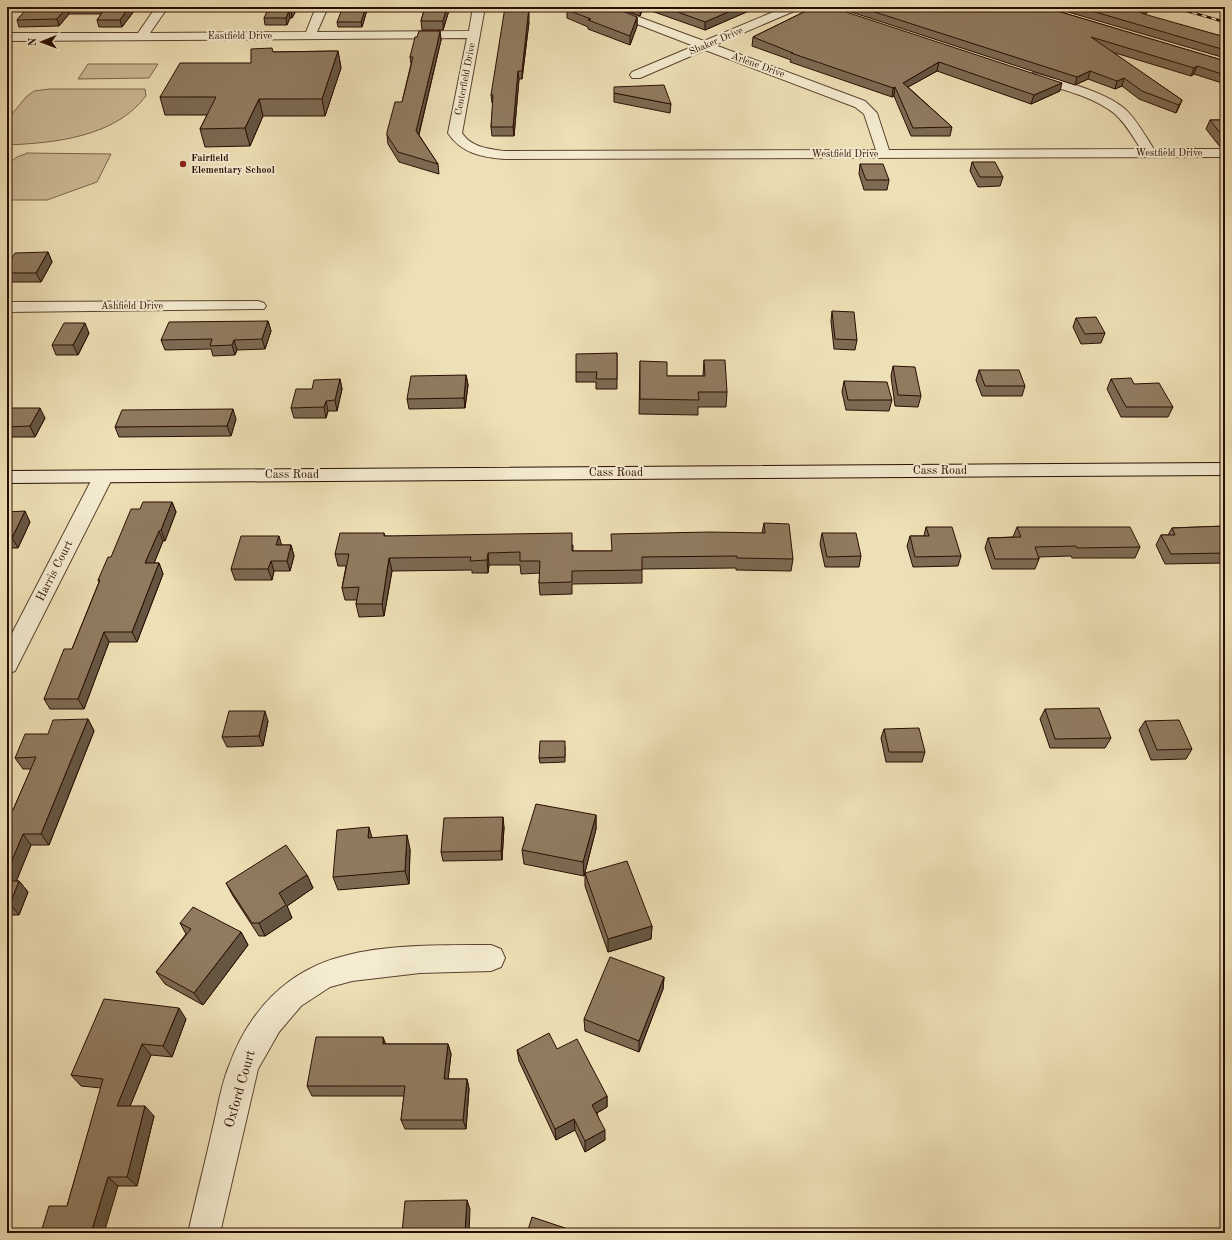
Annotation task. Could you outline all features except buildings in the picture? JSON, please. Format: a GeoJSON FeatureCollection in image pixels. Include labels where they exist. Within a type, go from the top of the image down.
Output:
{"type":"FeatureCollection","features":[{"type":"Feature","properties":{"kind":"street"},"geometry":{"type":"LineString","coordinates":[[142,36],[162,7]]}},
{"type":"Feature","properties":{"kind":"street"},"geometry":{"type":"LineString","coordinates":[[310,35],[322,7]]}},
{"type":"Feature","properties":{"kind":"street","name":"Centerfield Drive"},"geometry":{"type":"LineString","coordinates":[[467,146],[458,139],[455,133],[479,7]]}},
{"type":"Feature","properties":{"kind":"street","name":"Arlene Drive"},"geometry":{"type":"LineString","coordinates":[[602,7],[860,104],[870,113],[884,154]]}},
{"type":"Feature","properties":{"kind":"street","name":"Shaker Drive"},"geometry":{"type":"LineString","coordinates":[[636,76],[795,7]]}},
{"type":"Feature","properties":{"kind":"street","name":"Eastfield Drive"},"geometry":{"type":"LineString","coordinates":[[7,37],[474,34]]}},
{"type":"Feature","properties":{"kind":"street"},"geometry":{"type":"LineString","coordinates":[[1022,73],[1089,96],[1118,110],[1131,124],[1150,153]]}},
{"type":"Feature","properties":{"kind":"street","name":"Westfield Drive"},"geometry":{"type":"LineString","coordinates":[[467,146],[489,153],[504,155],[1225,153]]}},
{"type":"Feature","properties":{"kind":"street","name":"Ashfield Drive"},"geometry":{"type":"LineString","coordinates":[[7,307],[258,306]]}},
{"type":"Feature","properties":{"kind":"street","name":"Cass Road"},"geometry":{"type":"LineString","coordinates":[[7,477],[1225,469]]}},
{"type":"Feature","properties":{"kind":"street","name":"Harris Court"},"geometry":{"type":"LineString","coordinates":[[7,665],[102,477]]}},
{"type":"Feature","properties":{"kind":"street","name":"Oxford Court"},"geometry":{"type":"LineString","coordinates":[[204,1233],[243,1067],[254,1042],[284,1002],[303,987],[337,971],[372,964],[443,958],[491,958]]}},
{"type":"Feature","properties":{"kind":"shaded area"},"geometry":{"type":"Polygon","coordinates":[[[88,64],[158,64],[149,78],[78,79],[88,64]]]}},
{"type":"Feature","properties":{"kind":"shaded area"},"geometry":{"type":"Polygon","coordinates":[[[49,89],[145,89],[146,96],[133,110],[118,121],[101,129],[64,139],[7,145],[7,120],[26,97],[34,91],[49,89]]]}},
{"type":"Feature","properties":{"kind":"shaded area"},"geometry":{"type":"Polygon","coordinates":[[[26,154],[111,154],[97,182],[47,200],[7,200],[6,178],[9,165],[12,160],[26,154]]]}},
{"type":"Feature","properties":{"kind":"railway"},"geometry":{"type":"LineString","coordinates":[[1173,7],[1225,22]]}},
{"type":"Feature","properties":{"kind":"place","name":"Fairfield Elementary School"},"geometry":{"type":"Point","coordinates":[183,164]}}]}
